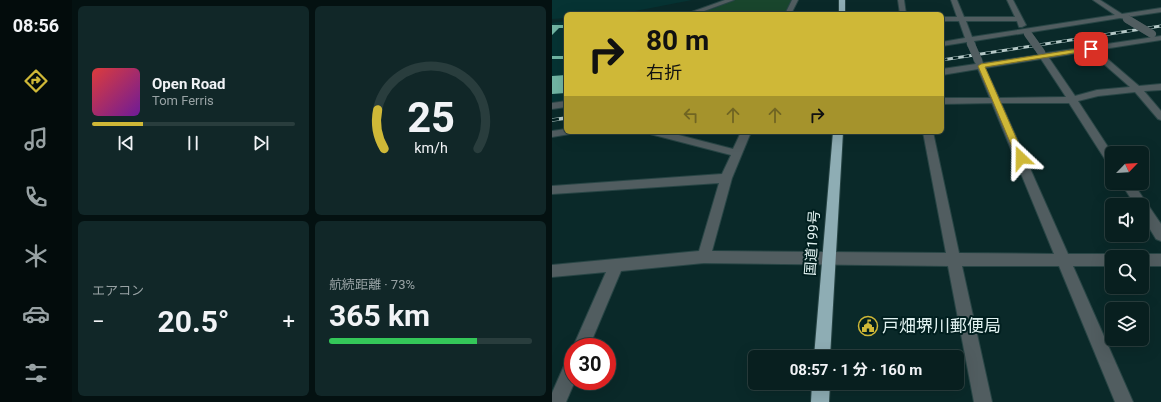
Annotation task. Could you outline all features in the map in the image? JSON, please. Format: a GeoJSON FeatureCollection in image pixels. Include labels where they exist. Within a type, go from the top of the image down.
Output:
{"type":"FeatureCollection","features":[{"type":"Feature","properties":{"kind":"highway"},"geometry":{"type":"LineString","coordinates":[[842,0],[842,12]]}},
{"type":"Feature","properties":{"kind":"highway","name":"国道199号"},"geometry":{"type":"LineString","coordinates":[[822,350],[838,134]]}},
{"type":"Feature","properties":{"kind":"highway"},"geometry":{"type":"LineString","coordinates":[[820,402],[821,390]]}},
{"type":"Feature","properties":{"kind":"street"},"geometry":{"type":"LineString","coordinates":[[695,12],[731,0]]}},
{"type":"Feature","properties":{"kind":"street"},"geometry":{"type":"LineString","coordinates":[[789,12],[796,0]]}},
{"type":"Feature","properties":{"kind":"street"},"geometry":{"type":"LineString","coordinates":[[900,0],[903,12]]}},
{"type":"Feature","properties":{"kind":"street"},"geometry":{"type":"LineString","coordinates":[[954,0],[970,42],[1124,402]]}},
{"type":"Feature","properties":{"kind":"street"},"geometry":{"type":"LineString","coordinates":[[1010,0],[1027,33],[1105,150]]}},
{"type":"Feature","properties":{"kind":"street"},"geometry":{"type":"LineString","coordinates":[[1096,0],[1157,37]]}},
{"type":"Feature","properties":{"kind":"street"},"geometry":{"type":"LineString","coordinates":[[944,44],[970,42],[1124,18],[1161,10]]}},
{"type":"Feature","properties":{"kind":"street"},"geometry":{"type":"LineString","coordinates":[[944,19],[1019,19]]}},
{"type":"Feature","properties":{"kind":"street"},"geometry":{"type":"LineString","coordinates":[[944,72],[980,63],[1091,49],[1157,37]]}},
{"type":"Feature","properties":{"kind":"street"},"geometry":{"type":"LineString","coordinates":[[1091,49],[1136,88],[1161,117]]}},
{"type":"Feature","properties":{"kind":"street"},"geometry":{"type":"LineString","coordinates":[[944,101],[1072,100],[1097,93],[1136,88],[1161,87]]}},
{"type":"Feature","properties":{"kind":"street"},"geometry":{"type":"LineString","coordinates":[[552,106],[564,104]]}},
{"type":"Feature","properties":{"kind":"street"},"geometry":{"type":"LineString","coordinates":[[552,134],[564,132]]}},
{"type":"Feature","properties":{"kind":"street"},"geometry":{"type":"LineString","coordinates":[[662,134],[736,153]]}},
{"type":"Feature","properties":{"kind":"street"},"geometry":{"type":"LineString","coordinates":[[704,257],[726,178],[745,134]]}},
{"type":"Feature","properties":{"kind":"street"},"geometry":{"type":"LineString","coordinates":[[928,134],[983,402]]}},
{"type":"Feature","properties":{"kind":"street"},"geometry":{"type":"LineString","coordinates":[[552,190],[726,178]]}},
{"type":"Feature","properties":{"kind":"street"},"geometry":{"type":"LineString","coordinates":[[1149,217],[1161,235]]}},
{"type":"Feature","properties":{"kind":"street"},"geometry":{"type":"LineString","coordinates":[[552,272],[704,257],[828,260],[1105,260]]}},
{"type":"Feature","properties":{"kind":"street"},"geometry":{"type":"LineString","coordinates":[[1149,260],[1161,260]]}},
{"type":"Feature","properties":{"kind":"street"},"geometry":{"type":"LineString","coordinates":[[585,338],[616,266]]}},
{"type":"Feature","properties":{"kind":"street"},"geometry":{"type":"LineString","coordinates":[[557,402],[564,386]]}},
{"type":"Feature","properties":{"kind":"shaded area"},"geometry":{"type":"Polygon","coordinates":[[[552,0],[692,0],[630,12],[564,12],[564,18],[552,19],[552,0]]]}},
{"type":"Feature","properties":{"kind":"shaded area"},"geometry":{"type":"Polygon","coordinates":[[[564,21],[564,100],[552,102],[552,23],[564,21]]]}},
{"type":"Feature","properties":{"kind":"green space"},"geometry":{"type":"Polygon","coordinates":[[[732,0],[796,0],[787,12],[698,12],[712,9],[732,0]]]}},
{"type":"Feature","properties":{"kind":"building"},"geometry":{"type":"Polygon","coordinates":[[[552,25],[564,25],[564,28],[559,28],[552,35],[552,25]]]}},
{"type":"Feature","properties":{"kind":"building"},"geometry":{"type":"Polygon","coordinates":[[[552,56],[564,56],[564,59],[552,59],[552,56]]]}},
{"type":"Feature","properties":{"kind":"building"},"geometry":{"type":"Polygon","coordinates":[[[564,75],[564,93],[552,94],[552,76],[564,75]]]}},
{"type":"Feature","properties":{"kind":"railway"},"geometry":{"type":"LineString","coordinates":[[944,60],[1161,26]]}},
{"type":"Feature","properties":{"kind":"railway"},"geometry":{"type":"LineString","coordinates":[[552,120],[564,118]]}},
{"type":"Feature","properties":{"kind":"place","name":"戸畑堺川郵便局"},"geometry":{"type":"Point","coordinates":[868,326]}},
{"type":"Feature","properties":{"kind":"route"},"geometry":{"type":"LineString","coordinates":[[1021,158],[981,66],[1091,49]]}}]}
